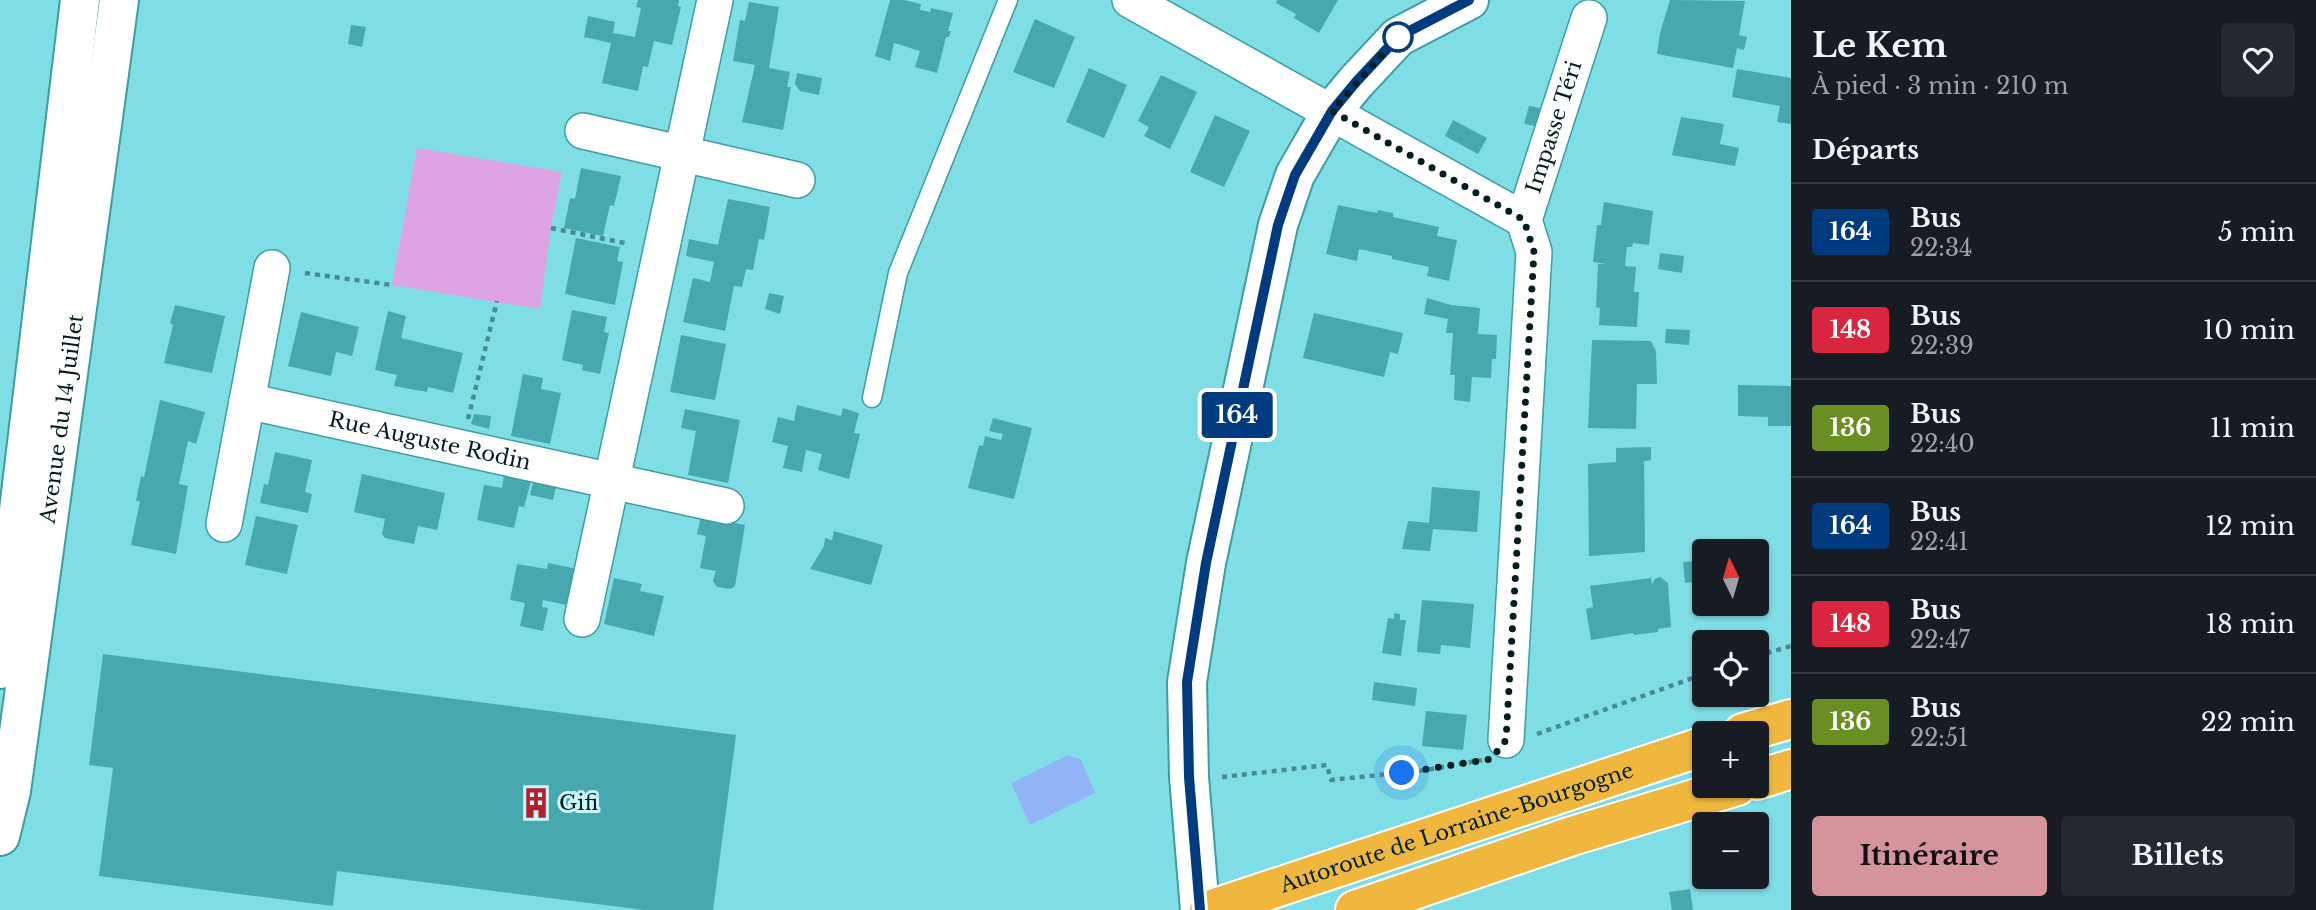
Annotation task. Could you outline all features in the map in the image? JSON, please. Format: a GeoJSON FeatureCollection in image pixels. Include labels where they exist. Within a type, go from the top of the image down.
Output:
{"type":"FeatureCollection","features":[{"type":"Feature","properties":{"kind":"highway"},"geometry":{"type":"LineString","coordinates":[[1769,725],[1791,719]]}},
{"type":"Feature","properties":{"kind":"highway","name":"Autoroute de Lorraine-Bourgogne"},"geometry":{"type":"LineString","coordinates":[[1201,899],[1692,750]]}},
{"type":"Feature","properties":{"kind":"highway"},"geometry":{"type":"LineString","coordinates":[[1769,776],[1791,769]]}},
{"type":"Feature","properties":{"kind":"highway","name":"Autoroute de Lorraine-Bourgogne"},"geometry":{"type":"LineString","coordinates":[[1355,910],[1572,836],[1697,798]]}},
{"type":"Feature","properties":{"kind":"main road","name":"Avenue du 14 Juillet"},"geometry":{"type":"LineString","coordinates":[[0,668],[80,0]]}},
{"type":"Feature","properties":{"kind":"main road","name":"Avenue du 14 Juillet"},"geometry":{"type":"LineString","coordinates":[[0,836],[11,791],[120,0]]}},
{"type":"Feature","properties":{"kind":"main road"},"geometry":{"type":"LineString","coordinates":[[1201,899],[1189,777],[1187,682],[1208,549],[1278,225],[1295,175],[1332,111],[1398,37],[1469,0]]}},
{"type":"Feature","properties":{"kind":"street"},"geometry":{"type":"LineString","coordinates":[[582,619],[715,0]]}},
{"type":"Feature","properties":{"kind":"street"},"geometry":{"type":"LineString","coordinates":[[1130,0],[1524,220]]}},
{"type":"Feature","properties":{"kind":"street","name":"Impasse Téri"},"geometry":{"type":"LineString","coordinates":[[1506,740],[1534,252],[1524,220],[1589,18]]}},
{"type":"Feature","properties":{"kind":"street"},"geometry":{"type":"LineString","coordinates":[[583,131],[797,180]]}},
{"type":"Feature","properties":{"kind":"street"},"geometry":{"type":"LineString","coordinates":[[224,524],[272,268]]}},
{"type":"Feature","properties":{"kind":"street","name":"Rue Auguste Rodin"},"geometry":{"type":"LineString","coordinates":[[247,401],[726,506]]}},
{"type":"Feature","properties":{"kind":"lane"},"geometry":{"type":"LineString","coordinates":[[872,398],[898,273],[1008,0]]}},
{"type":"Feature","properties":{"kind":"path"},"geometry":{"type":"LineString","coordinates":[[551,228],[662,251]]}},
{"type":"Feature","properties":{"kind":"path"},"geometry":{"type":"LineString","coordinates":[[272,268],[392,285]]}},
{"type":"Feature","properties":{"kind":"path"},"geometry":{"type":"LineString","coordinates":[[461,447],[497,301]]}},
{"type":"Feature","properties":{"kind":"path"},"geometry":{"type":"LineString","coordinates":[[1769,652],[1791,646]]}},
{"type":"Feature","properties":{"kind":"path"},"geometry":{"type":"LineString","coordinates":[[1189,777],[1234,777],[1327,765],[1331,780],[1426,770],[1491,759],[1506,740],[1537,735],[1692,678]]}},
{"type":"Feature","properties":{"kind":"shaded area"},"geometry":{"type":"Polygon","coordinates":[[[417,148],[562,172],[540,309],[392,285],[417,148]]]}},
{"type":"Feature","properties":{"kind":"water"},"geometry":{"type":"Polygon","coordinates":[[[1068,755],[1081,760],[1095,793],[1030,825],[1011,783],[1068,755]]]}},
{"type":"Feature","properties":{"kind":"building"},"geometry":{"type":"Polygon","coordinates":[[[638,0],[679,0],[678,6],[681,7],[672,45],[654,41],[648,67],[643,66],[638,91],[602,83],[611,43],[584,37],[588,16],[615,22],[613,33],[635,37],[641,8],[636,7],[638,0]]]}},
{"type":"Feature","properties":{"kind":"building"},"geometry":{"type":"Polygon","coordinates":[[[890,0],[921,4],[920,10],[930,12],[931,8],[953,13],[948,31],[951,31],[949,37],[946,37],[937,73],[915,67],[920,51],[894,43],[890,61],[875,56],[890,0]]]}},
{"type":"Feature","properties":{"kind":"building"},"geometry":{"type":"Polygon","coordinates":[[[1277,0],[1338,0],[1319,33],[1294,18],[1296,14],[1276,3],[1277,0]]]}},
{"type":"Feature","properties":{"kind":"building"},"geometry":{"type":"Polygon","coordinates":[[[1670,0],[1745,1],[1739,35],[1747,37],[1744,50],[1737,48],[1733,68],[1657,54],[1670,0]]]}},
{"type":"Feature","properties":{"kind":"building"},"geometry":{"type":"Polygon","coordinates":[[[749,2],[779,7],[769,68],[790,72],[787,87],[791,87],[783,130],[742,122],[755,65],[733,61],[740,20],[745,21],[749,2]]]}},
{"type":"Feature","properties":{"kind":"building"},"geometry":{"type":"Polygon","coordinates":[[[1035,19],[1075,37],[1054,88],[1013,72],[1035,19]]]}},
{"type":"Feature","properties":{"kind":"building"},"geometry":{"type":"Polygon","coordinates":[[[351,25],[366,27],[362,47],[348,44],[351,25]]]}},
{"type":"Feature","properties":{"kind":"building"},"geometry":{"type":"Polygon","coordinates":[[[1089,68],[1127,85],[1104,138],[1066,122],[1089,68]]]}},
{"type":"Feature","properties":{"kind":"building"},"geometry":{"type":"Polygon","coordinates":[[[1737,69],[1791,78],[1791,124],[1777,122],[1780,106],[1732,97],[1737,69]]]}},
{"type":"Feature","properties":{"kind":"building"},"geometry":{"type":"Polygon","coordinates":[[[797,73],[822,78],[819,95],[800,91],[795,84],[797,73]]]}},
{"type":"Feature","properties":{"kind":"building"},"geometry":{"type":"Polygon","coordinates":[[[1161,75],[1197,92],[1170,149],[1144,136],[1149,127],[1138,121],[1161,75]]]}},
{"type":"Feature","properties":{"kind":"building"},"geometry":{"type":"Polygon","coordinates":[[[1529,106],[1540,108],[1536,126],[1524,124],[1529,106]]]}},
{"type":"Feature","properties":{"kind":"building"},"geometry":{"type":"Polygon","coordinates":[[[1215,115],[1250,131],[1224,187],[1190,172],[1215,115]]]}},
{"type":"Feature","properties":{"kind":"building"},"geometry":{"type":"Polygon","coordinates":[[[1681,117],[1724,124],[1720,144],[1739,148],[1735,166],[1672,155],[1681,117]]]}},
{"type":"Feature","properties":{"kind":"building"},"geometry":{"type":"Polygon","coordinates":[[[1453,120],[1487,138],[1478,154],[1445,136],[1453,120]]]}},
{"type":"Feature","properties":{"kind":"building"},"geometry":{"type":"Polygon","coordinates":[[[581,168],[621,176],[614,206],[610,205],[603,236],[564,228],[570,198],[575,199],[581,168]]]}},
{"type":"Feature","properties":{"kind":"building"},"geometry":{"type":"Polygon","coordinates":[[[728,199],[770,207],[764,240],[759,239],[753,270],[746,269],[742,287],[734,286],[725,331],[683,322],[693,278],[710,282],[714,262],[686,256],[689,239],[718,245],[728,199]]]}},
{"type":"Feature","properties":{"kind":"building"},"geometry":{"type":"Polygon","coordinates":[[[1604,202],[1653,211],[1649,245],[1633,243],[1632,247],[1627,247],[1625,266],[1636,267],[1634,292],[1639,292],[1637,327],[1599,325],[1600,308],[1596,307],[1598,264],[1606,264],[1593,262],[1597,225],[1601,225],[1604,202]]]}},
{"type":"Feature","properties":{"kind":"building"},"geometry":{"type":"Polygon","coordinates":[[[1338,205],[1377,213],[1378,210],[1393,213],[1393,217],[1439,227],[1437,236],[1457,240],[1449,281],[1427,276],[1429,267],[1392,259],[1392,256],[1359,249],[1357,261],[1326,254],[1338,205]]]}},
{"type":"Feature","properties":{"kind":"building"},"geometry":{"type":"Polygon","coordinates":[[[576,238],[620,247],[617,261],[623,262],[615,305],[565,294],[576,238]]]}},
{"type":"Feature","properties":{"kind":"building"},"geometry":{"type":"Polygon","coordinates":[[[1660,253],[1684,256],[1682,273],[1658,269],[1660,253]]]}},
{"type":"Feature","properties":{"kind":"building"},"geometry":{"type":"Polygon","coordinates":[[[769,293],[784,296],[780,314],[765,309],[769,293]]]}},
{"type":"Feature","properties":{"kind":"building"},"geometry":{"type":"Polygon","coordinates":[[[1427,298],[1451,305],[1480,308],[1478,334],[1497,335],[1496,359],[1492,359],[1491,378],[1472,377],[1470,402],[1454,400],[1455,375],[1450,375],[1453,333],[1446,333],[1448,319],[1424,314],[1427,298]]]}},
{"type":"Feature","properties":{"kind":"building"},"geometry":{"type":"Polygon","coordinates":[[[175,305],[225,316],[212,373],[164,363],[175,305]]]}},
{"type":"Feature","properties":{"kind":"building"},"geometry":{"type":"Polygon","coordinates":[[[572,310],[607,317],[604,332],[609,333],[600,374],[582,370],[583,365],[562,360],[572,310]]]}},
{"type":"Feature","properties":{"kind":"building"},"geometry":{"type":"Polygon","coordinates":[[[388,311],[406,316],[401,338],[463,353],[453,393],[428,387],[427,392],[394,386],[397,375],[375,370],[388,311]]]}},
{"type":"Feature","properties":{"kind":"building"},"geometry":{"type":"Polygon","coordinates":[[[301,312],[359,327],[352,356],[336,352],[331,376],[288,366],[301,312]]]}},
{"type":"Feature","properties":{"kind":"building"},"geometry":{"type":"Polygon","coordinates":[[[1314,313],[1403,333],[1398,354],[1390,352],[1384,377],[1303,358],[1314,313]]]}},
{"type":"Feature","properties":{"kind":"building"},"geometry":{"type":"Polygon","coordinates":[[[1666,329],[1690,330],[1689,345],[1665,343],[1666,329]]]}},
{"type":"Feature","properties":{"kind":"building"},"geometry":{"type":"Polygon","coordinates":[[[681,335],[726,344],[715,400],[670,392],[681,335]]]}},
{"type":"Feature","properties":{"kind":"building"},"geometry":{"type":"Polygon","coordinates":[[[1592,340],[1651,341],[1656,351],[1657,384],[1637,384],[1636,429],[1588,428],[1592,340]]]}},
{"type":"Feature","properties":{"kind":"building"},"geometry":{"type":"Polygon","coordinates":[[[523,374],[543,378],[541,389],[561,393],[550,444],[511,436],[523,374]]]}},
{"type":"Feature","properties":{"kind":"building"},"geometry":{"type":"Polygon","coordinates":[[[1738,385],[1791,386],[1791,426],[1768,426],[1768,417],[1738,416],[1738,385]]]}},
{"type":"Feature","properties":{"kind":"building"},"geometry":{"type":"Polygon","coordinates":[[[160,400],[205,412],[196,444],[188,441],[179,484],[188,486],[176,554],[131,545],[140,501],[136,501],[141,476],[144,477],[160,400]]]}},
{"type":"Feature","properties":{"kind":"building"},"geometry":{"type":"Polygon","coordinates":[[[797,405],[841,416],[843,408],[859,413],[854,433],[860,434],[849,479],[818,470],[822,454],[806,450],[802,472],[783,468],[788,446],[772,442],[778,417],[794,421],[797,405]]]}},
{"type":"Feature","properties":{"kind":"building"},"geometry":{"type":"Polygon","coordinates":[[[685,409],[740,420],[728,483],[688,475],[696,431],[681,428],[685,409]]]}},
{"type":"Feature","properties":{"kind":"building"},"geometry":{"type":"Polygon","coordinates":[[[474,414],[491,416],[489,429],[471,424],[474,414]]]}},
{"type":"Feature","properties":{"kind":"building"},"geometry":{"type":"Polygon","coordinates":[[[993,418],[1032,428],[1014,499],[968,488],[979,445],[983,446],[985,436],[1001,440],[1003,434],[989,431],[993,418]]]}},
{"type":"Feature","properties":{"kind":"building"},"geometry":{"type":"Polygon","coordinates":[[[1651,447],[1651,460],[1644,461],[1645,552],[1589,556],[1588,464],[1616,462],[1616,448],[1651,447]]]}},
{"type":"Feature","properties":{"kind":"building"},"geometry":{"type":"Polygon","coordinates":[[[275,452],[312,460],[305,492],[312,494],[308,513],[260,503],[264,484],[268,485],[275,452]]]}},
{"type":"Feature","properties":{"kind":"building"},"geometry":{"type":"Polygon","coordinates":[[[362,474],[445,493],[437,530],[418,526],[414,544],[385,538],[382,534],[385,519],[354,512],[362,474]]]}},
{"type":"Feature","properties":{"kind":"building"},"geometry":{"type":"Polygon","coordinates":[[[504,475],[531,481],[524,507],[519,506],[514,528],[477,520],[484,485],[502,488],[504,475]]]}},
{"type":"Feature","properties":{"kind":"building"},"geometry":{"type":"Polygon","coordinates":[[[533,482],[556,487],[553,500],[530,495],[533,482]]]}},
{"type":"Feature","properties":{"kind":"building"},"geometry":{"type":"Polygon","coordinates":[[[1432,487],[1480,491],[1477,532],[1433,529],[1430,551],[1402,549],[1408,521],[1429,523],[1432,487]]]}},
{"type":"Feature","properties":{"kind":"building"},"geometry":{"type":"Polygon","coordinates":[[[256,516],[298,525],[287,574],[245,565],[256,516]]]}},
{"type":"Feature","properties":{"kind":"building"},"geometry":{"type":"Polygon","coordinates":[[[701,516],[745,525],[735,586],[731,589],[717,587],[713,581],[716,571],[700,568],[706,536],[697,534],[701,516]]]}},
{"type":"Feature","properties":{"kind":"building"},"geometry":{"type":"Polygon","coordinates":[[[834,531],[883,545],[871,585],[810,569],[824,546],[825,538],[832,540],[834,531]]]}},
{"type":"Feature","properties":{"kind":"building"},"geometry":{"type":"Polygon","coordinates":[[[1692,561],[1692,582],[1685,583],[1683,562],[1692,561]]]}},
{"type":"Feature","properties":{"kind":"building"},"geometry":{"type":"Polygon","coordinates":[[[548,563],[578,569],[571,606],[543,600],[542,607],[548,608],[543,631],[520,626],[525,603],[510,600],[517,564],[547,569],[548,563]]]}},
{"type":"Feature","properties":{"kind":"building"},"geometry":{"type":"Polygon","coordinates":[[[1660,577],[1668,583],[1671,627],[1658,629],[1658,632],[1591,640],[1586,609],[1593,607],[1590,586],[1651,578],[1652,584],[1660,577]]]}},
{"type":"Feature","properties":{"kind":"building"},"geometry":{"type":"Polygon","coordinates":[[[614,578],[642,584],[640,591],[664,596],[654,636],[604,624],[614,578]]]}},
{"type":"Feature","properties":{"kind":"building"},"geometry":{"type":"Polygon","coordinates":[[[1422,600],[1474,604],[1470,648],[1441,645],[1440,654],[1417,652],[1422,600]]]}},
{"type":"Feature","properties":{"kind":"building"},"geometry":{"type":"Polygon","coordinates":[[[1394,613],[1400,614],[1400,620],[1406,620],[1401,656],[1382,653],[1388,618],[1394,619],[1394,613]]]}},
{"type":"Feature","properties":{"kind":"building"},"geometry":{"type":"Polygon","coordinates":[[[103,654],[736,735],[713,910],[644,910],[337,871],[333,906],[99,876],[113,768],[89,765],[103,654]]]}},
{"type":"Feature","properties":{"kind":"building"},"geometry":{"type":"Polygon","coordinates":[[[1374,682],[1417,688],[1415,706],[1372,700],[1374,682]]]}},
{"type":"Feature","properties":{"kind":"building"},"geometry":{"type":"Polygon","coordinates":[[[1426,711],[1467,715],[1463,750],[1422,746],[1426,711]]]}},
{"type":"Feature","properties":{"kind":"building"},"geometry":{"type":"Polygon","coordinates":[[[1690,889],[1693,910],[1672,910],[1669,892],[1690,889]]]}},
{"type":"Feature","properties":{"kind":"bus line","name":"164"},"geometry":{"type":"LineString","coordinates":[[1200,910],[1189,777],[1187,682],[1206,563],[1278,225],[1295,175],[1332,111],[1356,82],[1398,37],[1469,0]]}},
{"type":"Feature","properties":{"kind":"place","name":"Gifi"},"geometry":{"type":"Point","coordinates":[536,803]}},
{"type":"Feature","properties":{"kind":"route"},"geometry":{"type":"LineString","coordinates":[[1398,37],[1332,111],[1524,220],[1534,252],[1506,740],[1491,759],[1402,773]]}}]}
